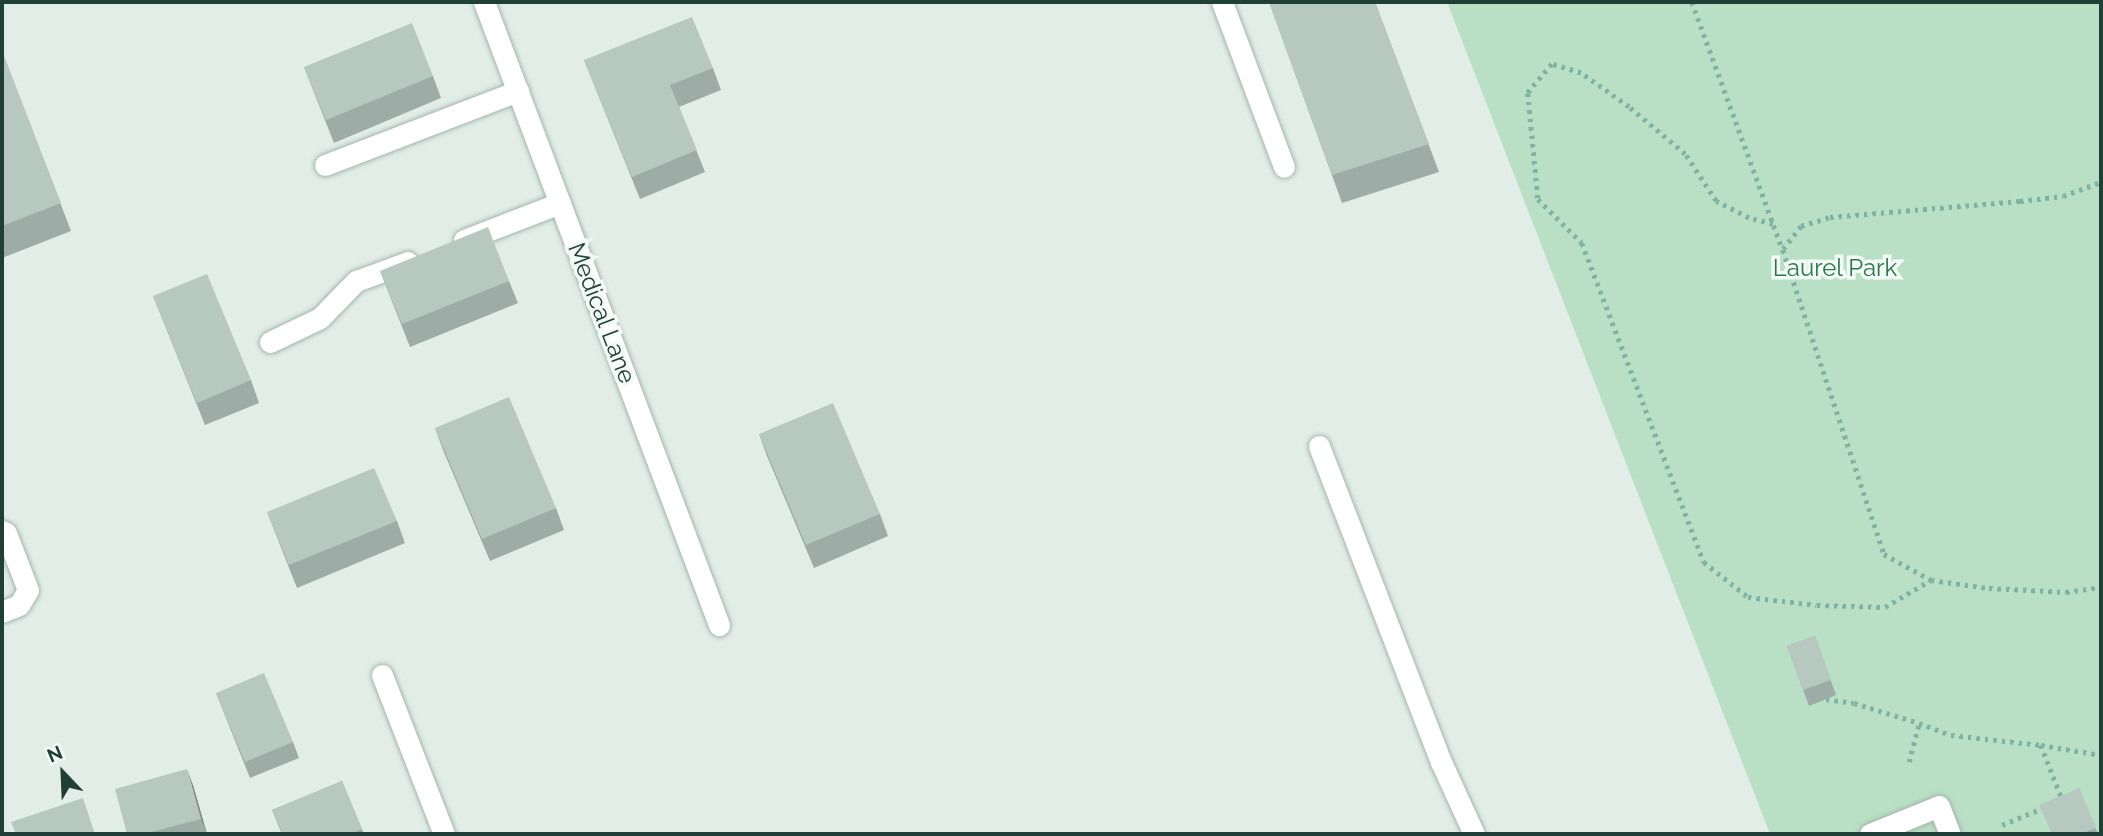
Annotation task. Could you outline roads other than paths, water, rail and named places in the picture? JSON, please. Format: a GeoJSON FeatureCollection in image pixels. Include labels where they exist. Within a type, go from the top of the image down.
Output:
{"type":"FeatureCollection","features":[{"type":"Feature","properties":{"kind":"street","name":"Medical Lane"},"geometry":{"type":"LineString","coordinates":[[484,2],[719,625]]}},
{"type":"Feature","properties":{"kind":"street"},"geometry":{"type":"LineString","coordinates":[[1222,2],[1284,167]]}},
{"type":"Feature","properties":{"kind":"street"},"geometry":{"type":"LineString","coordinates":[[325,165],[518,91]]}},
{"type":"Feature","properties":{"kind":"street"},"geometry":{"type":"LineString","coordinates":[[270,342],[320,318],[356,281],[560,203]]}},
{"type":"Feature","properties":{"kind":"street"},"geometry":{"type":"LineString","coordinates":[[1319,446],[1441,762],[1474,834]]}},
{"type":"Feature","properties":{"kind":"street"},"geometry":{"type":"LineString","coordinates":[[2,531],[6,533],[28,590],[19,605],[2,612]]}},
{"type":"Feature","properties":{"kind":"street"},"geometry":{"type":"LineString","coordinates":[[382,675],[444,834]]}},
{"type":"Feature","properties":{"kind":"street"},"geometry":{"type":"LineString","coordinates":[[1870,834],[1939,806],[1950,834]]}},
{"type":"Feature","properties":{"kind":"park label","name":"Laurel Park"},"geometry":{"type":"Point","coordinates":[1835,268]}}]}
